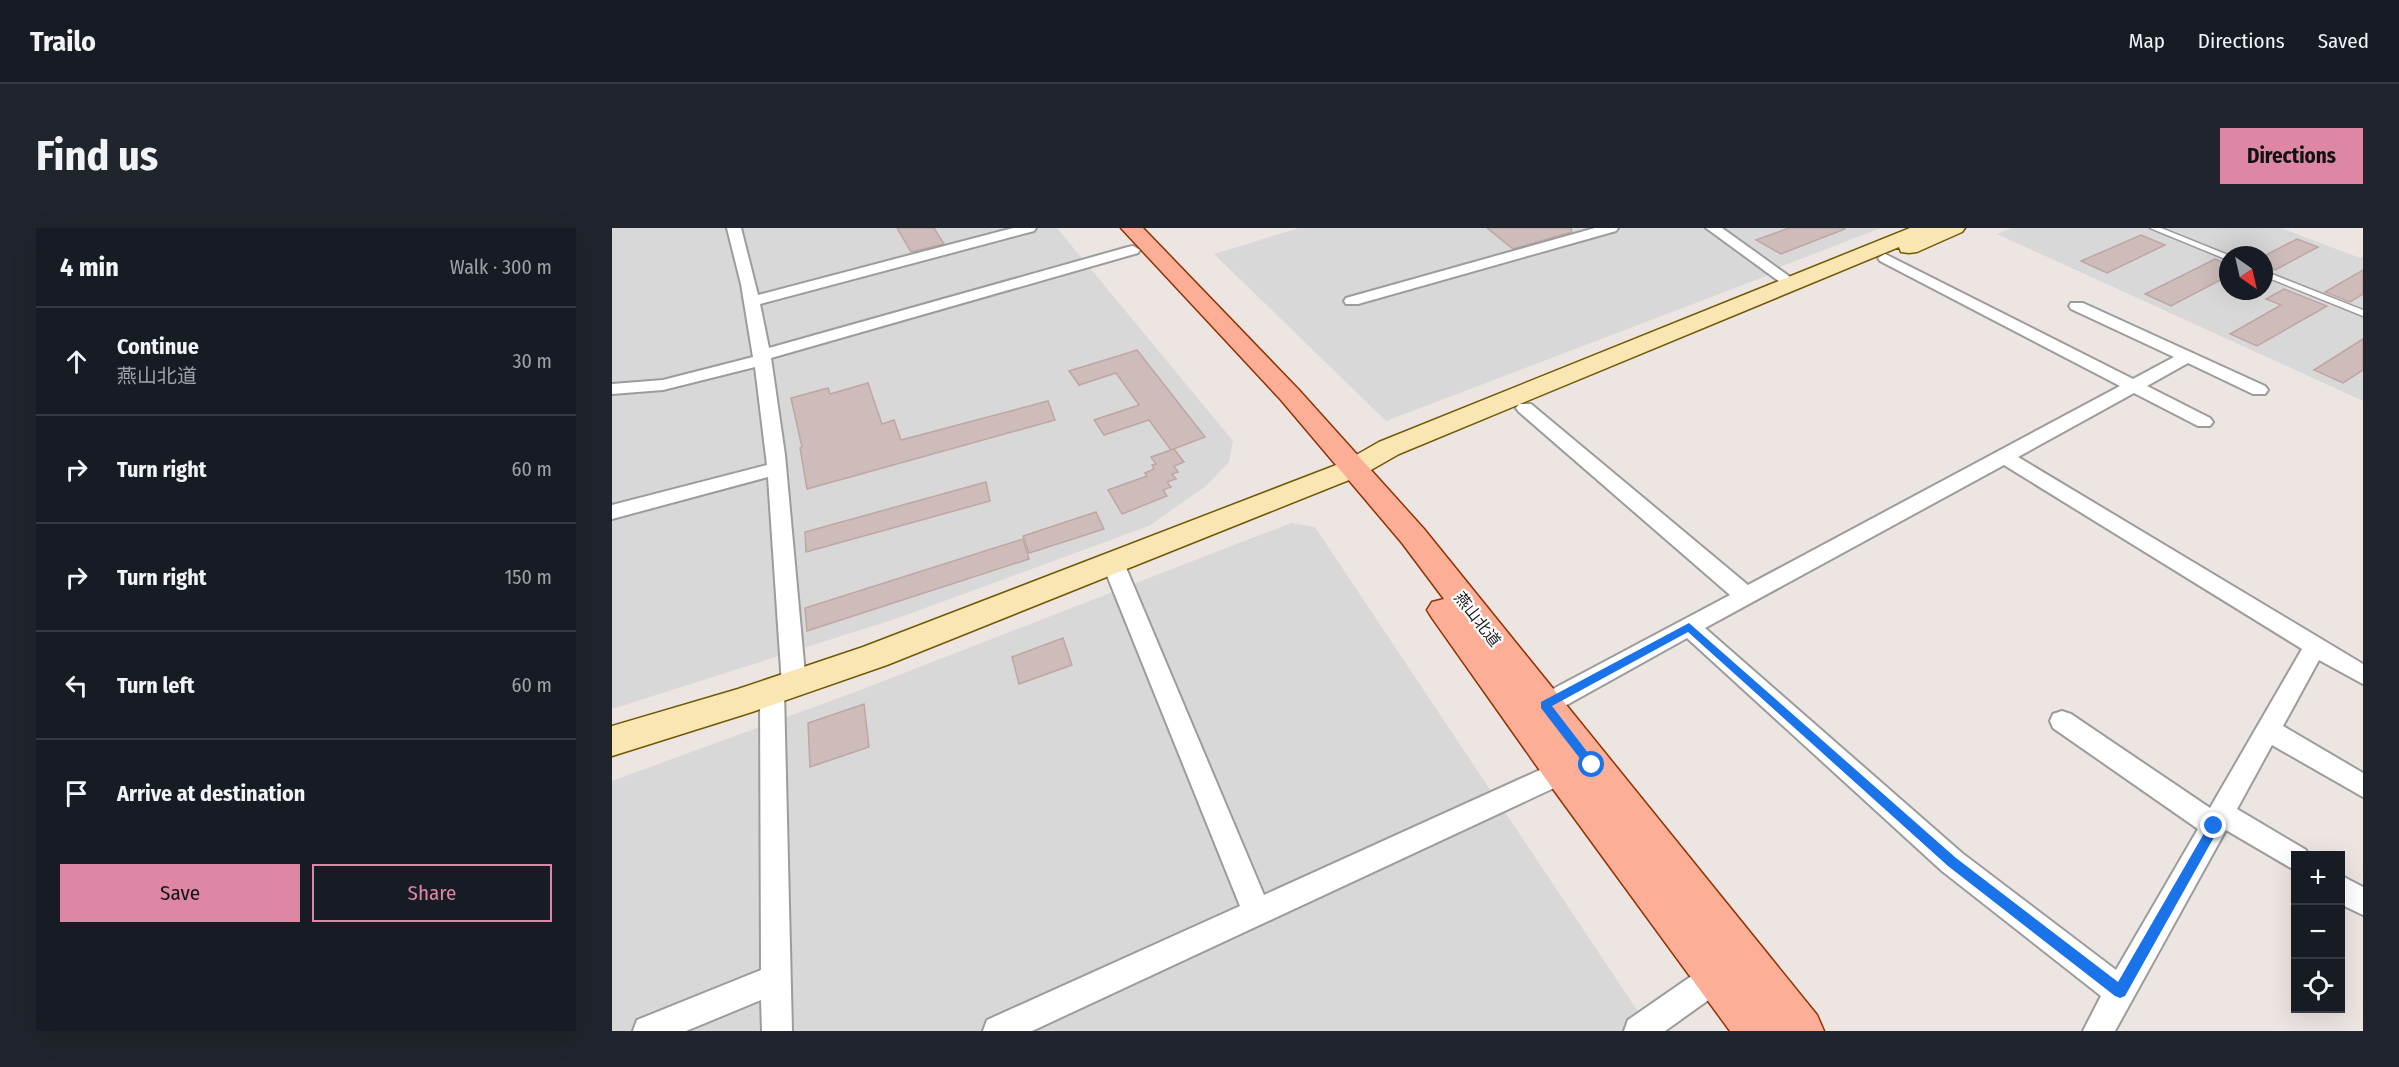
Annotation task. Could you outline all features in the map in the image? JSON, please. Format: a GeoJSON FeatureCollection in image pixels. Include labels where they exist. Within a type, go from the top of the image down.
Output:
{"type":"FeatureCollection","features":[{"type":"Feature","properties":{"kind":"main road"},"geometry":{"type":"LineString","coordinates":[[612,741],[783,688],[940,632],[1345,471],[1389,448],[1928,228]]}},
{"type":"Feature","properties":{"kind":"main road"},"geometry":{"type":"LineString","coordinates":[[1345,471],[1400,459],[1955,228]]}},
{"type":"Feature","properties":{"kind":"main road","name":"燕山北道"},"geometry":{"type":"LineString","coordinates":[[1126,235],[1290,395],[1394,544],[1562,772],[1758,1031]]}},
{"type":"Feature","properties":{"kind":"main road","name":"燕山北道"},"geometry":{"type":"LineString","coordinates":[[1345,471],[1413,536],[1801,1031]]}},
{"type":"Feature","properties":{"kind":"street"},"geometry":{"type":"LineString","coordinates":[[734,228],[752,301],[777,469],[783,688],[776,979],[777,1031]]}},
{"type":"Feature","properties":{"kind":"street"},"geometry":{"type":"LineString","coordinates":[[752,301],[1029,228]]}},
{"type":"Feature","properties":{"kind":"street"},"geometry":{"type":"LineString","coordinates":[[1352,301],[1611,228]]}},
{"type":"Feature","properties":{"kind":"street"},"geometry":{"type":"LineString","coordinates":[[1713,228],[1792,284]]}},
{"type":"Feature","properties":{"kind":"street"},"geometry":{"type":"LineString","coordinates":[[612,389],[663,385],[761,358],[1126,235]]}},
{"type":"Feature","properties":{"kind":"street"},"geometry":{"type":"LineString","coordinates":[[1885,258],[2204,422]]}},
{"type":"Feature","properties":{"kind":"street"},"geometry":{"type":"LineString","coordinates":[[2077,306],[2259,390]]}},
{"type":"Feature","properties":{"kind":"street"},"geometry":{"type":"LineString","coordinates":[[1545,705],[2187,357]]}},
{"type":"Feature","properties":{"kind":"street"},"geometry":{"type":"LineString","coordinates":[[1525,408],[1746,596]]}},
{"type":"Feature","properties":{"kind":"street"},"geometry":{"type":"LineString","coordinates":[[2003,456],[2363,675]]}},
{"type":"Feature","properties":{"kind":"street"},"geometry":{"type":"LineString","coordinates":[[612,513],[777,469]]}},
{"type":"Feature","properties":{"kind":"street"},"geometry":{"type":"LineString","coordinates":[[1113,563],[1257,912]]}},
{"type":"Feature","properties":{"kind":"street"},"geometry":{"type":"LineString","coordinates":[[1689,627],[1952,862],[2120,992]]}},
{"type":"Feature","properties":{"kind":"street"},"geometry":{"type":"LineString","coordinates":[[2106,1027],[2120,992],[2315,647]]}},
{"type":"Feature","properties":{"kind":"street"},"geometry":{"type":"LineString","coordinates":[[2062,721],[2218,820],[2291,858]]}},
{"type":"Feature","properties":{"kind":"street"},"geometry":{"type":"LineString","coordinates":[[2268,730],[2363,786]]}},
{"type":"Feature","properties":{"kind":"street"},"geometry":{"type":"LineString","coordinates":[[998,1031],[1562,772]]}},
{"type":"Feature","properties":{"kind":"street"},"geometry":{"type":"LineString","coordinates":[[2345,891],[2363,902]]}},
{"type":"Feature","properties":{"kind":"street"},"geometry":{"type":"LineString","coordinates":[[1639,1031],[1717,976]]}},
{"type":"Feature","properties":{"kind":"street"},"geometry":{"type":"LineString","coordinates":[[648,1031],[776,979]]}},
{"type":"Feature","properties":{"kind":"lane"},"geometry":{"type":"LineString","coordinates":[[2154,228],[2219,254]]}},
{"type":"Feature","properties":{"kind":"lane"},"geometry":{"type":"LineString","coordinates":[[2273,277],[2363,313]]}},
{"type":"Feature","properties":{"kind":"shaded area"},"geometry":{"type":"Polygon","coordinates":[[[612,228],[1057,228],[1233,441],[1229,462],[1206,486],[1149,526],[898,618],[612,709],[612,228]]]}},
{"type":"Feature","properties":{"kind":"shaded area"},"geometry":{"type":"Polygon","coordinates":[[[1299,228],[1705,228],[1769,275],[1386,421],[1214,254],[1299,228]]]}},
{"type":"Feature","properties":{"kind":"shaded area"},"geometry":{"type":"Polygon","coordinates":[[[1725,228],[1881,228],[1780,267],[1725,228]]]}},
{"type":"Feature","properties":{"kind":"shaded area"},"geometry":{"type":"Polygon","coordinates":[[[2012,228],[2281,228],[2360,258],[2363,256],[2363,401],[1997,234],[2012,228]]]}},
{"type":"Feature","properties":{"kind":"shaded area"},"geometry":{"type":"Polygon","coordinates":[[[1291,523],[1315,527],[1651,1031],[612,1031],[612,781],[855,692],[1291,523]]]}},
{"type":"Feature","properties":{"kind":"building"},"geometry":{"type":"Polygon","coordinates":[[[897,228],[934,228],[944,244],[911,252],[897,228]]]}},
{"type":"Feature","properties":{"kind":"building"},"geometry":{"type":"Polygon","coordinates":[[[1487,228],[1571,228],[1572,232],[1513,249],[1487,228]]]}},
{"type":"Feature","properties":{"kind":"building"},"geometry":{"type":"Polygon","coordinates":[[[1789,228],[1845,229],[1781,254],[1756,240],[1789,228]]]}},
{"type":"Feature","properties":{"kind":"building"},"geometry":{"type":"Polygon","coordinates":[[[2141,235],[2165,245],[2107,273],[2081,261],[2141,235]]]}},
{"type":"Feature","properties":{"kind":"building"},"geometry":{"type":"Polygon","coordinates":[[[2297,239],[2318,247],[2275,270],[2273,269],[2273,251],[2297,239]]]}},
{"type":"Feature","properties":{"kind":"building"},"geometry":{"type":"Polygon","coordinates":[[[2215,259],[2219,261],[2219,281],[2171,306],[2145,294],[2215,259]]]}},
{"type":"Feature","properties":{"kind":"building"},"geometry":{"type":"Polygon","coordinates":[[[2363,270],[2363,294],[2350,302],[2325,292],[2363,270]]]}},
{"type":"Feature","properties":{"kind":"building"},"geometry":{"type":"Polygon","coordinates":[[[2284,289],[2327,306],[2257,346],[2230,334],[2281,305],[2268,300],[2273,300],[2273,295],[2284,289]]]}},
{"type":"Feature","properties":{"kind":"building"},"geometry":{"type":"Polygon","coordinates":[[[2363,339],[2363,370],[2343,383],[2314,370],[2363,339]]]}},
{"type":"Feature","properties":{"kind":"building"},"geometry":{"type":"Polygon","coordinates":[[[1137,350],[1205,437],[1171,450],[1149,420],[1104,435],[1094,420],[1139,405],[1116,373],[1079,385],[1069,371],[1137,350]]]}},
{"type":"Feature","properties":{"kind":"building"},"geometry":{"type":"Polygon","coordinates":[[[868,383],[882,424],[894,420],[901,440],[1048,401],[1055,420],[807,489],[800,448],[802,447],[791,398],[828,388],[830,394],[868,383]]]}},
{"type":"Feature","properties":{"kind":"building"},"geometry":{"type":"Polygon","coordinates":[[[1174,449],[1184,462],[1174,466],[1178,472],[1172,474],[1176,479],[1167,482],[1171,487],[1163,490],[1167,496],[1122,514],[1108,490],[1147,476],[1145,473],[1154,469],[1152,465],[1156,464],[1151,457],[1174,449]]]}},
{"type":"Feature","properties":{"kind":"building"},"geometry":{"type":"Polygon","coordinates":[[[986,482],[990,501],[806,552],[805,532],[986,482]]]}},
{"type":"Feature","properties":{"kind":"building"},"geometry":{"type":"Polygon","coordinates":[[[1096,512],[1104,529],[1029,553],[1023,536],[1096,512]]]}},
{"type":"Feature","properties":{"kind":"building"},"geometry":{"type":"Polygon","coordinates":[[[1023,539],[1029,559],[807,631],[805,608],[1023,539]]]}},
{"type":"Feature","properties":{"kind":"building"},"geometry":{"type":"Polygon","coordinates":[[[1063,638],[1072,665],[1019,684],[1012,657],[1063,638]]]}},
{"type":"Feature","properties":{"kind":"building"},"geometry":{"type":"Polygon","coordinates":[[[864,704],[869,747],[810,767],[808,723],[864,704]]]}},
{"type":"Feature","properties":{"kind":"route"},"geometry":{"type":"LineString","coordinates":[[1592,765],[1545,705],[1689,627],[1952,862],[2120,992],[2214,826]]}}]}
